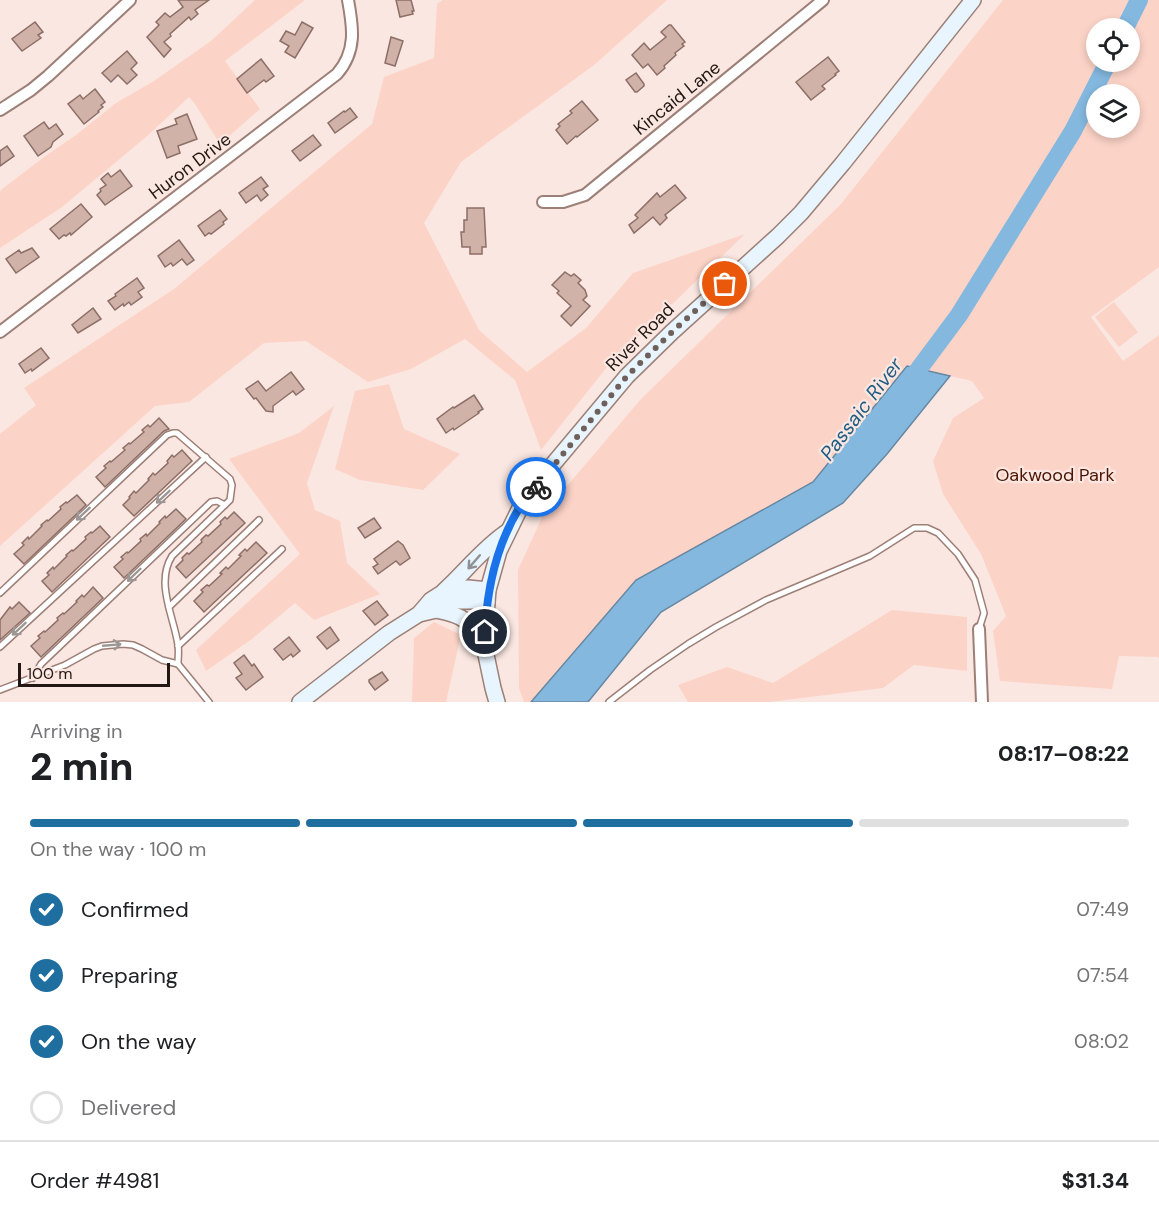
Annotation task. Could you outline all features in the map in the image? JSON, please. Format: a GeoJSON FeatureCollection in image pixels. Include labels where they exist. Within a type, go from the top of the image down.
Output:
{"type":"FeatureCollection","features":[{"type":"Feature","properties":{"kind":"main road","name":"River Road"},"geometry":{"type":"LineString","coordinates":[[485,650],[488,596],[499,551],[521,506],[533,489],[627,376],[801,213],[843,164],[968,2]]}},
{"type":"Feature","properties":{"kind":"main road"},"geometry":{"type":"LineString","coordinates":[[300,702],[389,633],[419,614],[493,541],[507,532]]}},
{"type":"Feature","properties":{"kind":"main road"},"geometry":{"type":"LineString","coordinates":[[442,593],[468,588],[488,596]]}},
{"type":"Feature","properties":{"kind":"main road"},"geometry":{"type":"LineString","coordinates":[[419,614],[436,610],[456,601],[488,596]]}},
{"type":"Feature","properties":{"kind":"main road"},"geometry":{"type":"LineString","coordinates":[[436,610],[464,618],[472,626],[485,650],[497,702]]}},
{"type":"Feature","properties":{"kind":"street"},"geometry":{"type":"LineString","coordinates":[[0,110],[48,76],[130,0]]}},
{"type":"Feature","properties":{"kind":"street","name":"Huron Drive"},"geometry":{"type":"LineString","coordinates":[[0,332],[337,74],[349,56],[352,44],[348,0]]}},
{"type":"Feature","properties":{"kind":"street","name":"Kincaid Lane"},"geometry":{"type":"LineString","coordinates":[[543,202],[563,202],[585,195],[823,0]]}},
{"type":"Feature","properties":{"kind":"street"},"geometry":{"type":"LineString","coordinates":[[980,629],[982,702]]}},
{"type":"Feature","properties":{"kind":"lane"},"geometry":{"type":"LineString","coordinates":[[0,592],[167,435],[177,433],[230,479],[232,485],[230,500],[167,563],[166,589],[178,646],[178,664]]}},
{"type":"Feature","properties":{"kind":"lane"},"geometry":{"type":"LineString","coordinates":[[0,647],[206,457]]}},
{"type":"Feature","properties":{"kind":"lane"},"geometry":{"type":"LineString","coordinates":[[33,678],[41,664],[211,502],[217,501],[225,505]]}},
{"type":"Feature","properties":{"kind":"lane"},"geometry":{"type":"LineString","coordinates":[[169,607],[259,520]]}},
{"type":"Feature","properties":{"kind":"lane"},"geometry":{"type":"LineString","coordinates":[[609,702],[650,670],[716,627],[765,600],[870,556],[914,528],[927,528],[938,533],[958,554],[975,580],[984,613],[980,629]]}},
{"type":"Feature","properties":{"kind":"lane"},"geometry":{"type":"LineString","coordinates":[[178,646],[282,549]]}},
{"type":"Feature","properties":{"kind":"lane"},"geometry":{"type":"LineString","coordinates":[[0,690],[33,678],[94,649],[111,645],[133,645],[162,660],[178,664],[208,702]]}},
{"type":"Feature","properties":{"kind":"green space"},"geometry":{"type":"Polygon","coordinates":[[[255,0],[305,0],[225,61],[260,109],[220,144],[189,97],[146,137],[62,207],[0,248],[1,190],[116,103],[154,81],[211,41],[255,0]]]}},
{"type":"Feature","properties":{"kind":"green space"},"geometry":{"type":"Polygon","coordinates":[[[443,0],[667,0],[594,65],[461,162],[424,223],[479,330],[527,372],[586,328],[633,273],[745,234],[607,367],[541,450],[515,380],[465,339],[411,369],[368,382],[306,341],[264,343],[189,402],[155,406],[0,546],[0,434],[36,405],[24,388],[174,289],[372,124],[384,77],[434,58],[437,4],[443,0]]]}},
{"type":"Feature","properties":{"kind":"green space","name":"Oakwood Park"},"geometry":{"type":"Polygon","coordinates":[[[1003,0],[1159,0],[1159,267],[1091,317],[1123,361],[1159,335],[1159,659],[1158,657],[1119,656],[1112,689],[1000,681],[993,631],[1006,616],[981,554],[943,494],[933,461],[953,418],[984,398],[972,381],[907,366],[813,482],[636,580],[531,702],[524,702],[519,688],[518,570],[544,513],[641,399],[841,204],[1003,0]]]}},
{"type":"Feature","properties":{"kind":"green space"},"geometry":{"type":"Polygon","coordinates":[[[1114,302],[1138,332],[1119,347],[1095,317],[1114,302]]]}},
{"type":"Feature","properties":{"kind":"green space"},"geometry":{"type":"Polygon","coordinates":[[[389,384],[404,429],[460,454],[423,490],[360,480],[335,469],[355,391],[389,384]]]}},
{"type":"Feature","properties":{"kind":"green space"},"geometry":{"type":"Polygon","coordinates":[[[334,406],[307,483],[315,510],[340,521],[347,563],[380,594],[314,620],[295,603],[252,639],[206,671],[196,650],[300,554],[229,459],[299,433],[334,406]]]}},
{"type":"Feature","properties":{"kind":"green space"},"geometry":{"type":"Polygon","coordinates":[[[892,610],[967,617],[967,671],[914,665],[883,688],[769,702],[688,702],[678,685],[727,667],[773,683],[892,610]]]}},
{"type":"Feature","properties":{"kind":"green space"},"geometry":{"type":"Polygon","coordinates":[[[434,622],[461,635],[446,702],[412,702],[414,638],[434,622]]]}},
{"type":"Feature","properties":{"kind":"water"},"geometry":{"type":"Polygon","coordinates":[[[907,366],[950,376],[887,454],[843,503],[661,612],[588,702],[531,702],[636,580],[813,482],[907,366]]]}},
{"type":"Feature","properties":{"kind":"building"},"geometry":{"type":"Polygon","coordinates":[[[178,0],[209,0],[195,10],[198,14],[191,20],[189,17],[170,34],[171,36],[164,42],[171,49],[164,57],[147,37],[159,25],[156,22],[165,13],[170,17],[183,7],[178,0]]]}},
{"type":"Feature","properties":{"kind":"building"},"geometry":{"type":"Polygon","coordinates":[[[396,0],[411,0],[413,14],[400,17],[396,0]]]}},
{"type":"Feature","properties":{"kind":"building"},"geometry":{"type":"Polygon","coordinates":[[[35,22],[43,32],[38,35],[41,38],[22,51],[12,39],[35,22]]]}},
{"type":"Feature","properties":{"kind":"building"},"geometry":{"type":"Polygon","coordinates":[[[302,22],[313,28],[295,58],[285,52],[289,46],[280,41],[286,31],[295,35],[302,22]]]}},
{"type":"Feature","properties":{"kind":"building"},"geometry":{"type":"Polygon","coordinates":[[[669,25],[685,42],[682,44],[684,46],[675,53],[676,55],[657,75],[648,64],[643,68],[632,55],[644,43],[650,50],[666,37],[661,32],[669,25]]]}},
{"type":"Feature","properties":{"kind":"building"},"geometry":{"type":"Polygon","coordinates":[[[391,37],[403,41],[395,66],[385,63],[391,37]]]}},
{"type":"Feature","properties":{"kind":"building"},"geometry":{"type":"Polygon","coordinates":[[[127,51],[137,63],[131,69],[137,75],[127,84],[118,75],[111,82],[102,73],[127,51]]]}},
{"type":"Feature","properties":{"kind":"building"},"geometry":{"type":"Polygon","coordinates":[[[828,57],[839,71],[822,86],[825,89],[811,100],[796,82],[828,57]]]}},
{"type":"Feature","properties":{"kind":"building"},"geometry":{"type":"Polygon","coordinates":[[[261,59],[274,76],[266,82],[264,80],[247,93],[237,79],[261,59]]]}},
{"type":"Feature","properties":{"kind":"building"},"geometry":{"type":"Polygon","coordinates":[[[636,73],[644,86],[635,92],[626,80],[636,73]]]}},
{"type":"Feature","properties":{"kind":"building"},"geometry":{"type":"Polygon","coordinates":[[[95,89],[105,102],[101,105],[103,107],[99,112],[84,124],[68,104],[80,95],[83,99],[95,89]]]}},
{"type":"Feature","properties":{"kind":"building"},"geometry":{"type":"Polygon","coordinates":[[[582,101],[598,120],[567,144],[556,130],[560,126],[558,124],[582,101]]]}},
{"type":"Feature","properties":{"kind":"building"},"geometry":{"type":"Polygon","coordinates":[[[350,108],[357,117],[335,133],[328,123],[350,108]]]}},
{"type":"Feature","properties":{"kind":"building"},"geometry":{"type":"Polygon","coordinates":[[[187,114],[197,139],[178,146],[180,153],[167,158],[157,131],[177,124],[175,119],[187,114]]]}},
{"type":"Feature","properties":{"kind":"building"},"geometry":{"type":"Polygon","coordinates":[[[44,122],[49,129],[56,124],[63,134],[53,142],[51,147],[38,156],[24,136],[44,122]]]}},
{"type":"Feature","properties":{"kind":"building"},"geometry":{"type":"Polygon","coordinates":[[[313,135],[321,145],[300,161],[292,151],[313,135]]]}},
{"type":"Feature","properties":{"kind":"building"},"geometry":{"type":"Polygon","coordinates":[[[7,146],[14,156],[0,166],[0,151],[7,146]]]}},
{"type":"Feature","properties":{"kind":"building"},"geometry":{"type":"Polygon","coordinates":[[[120,170],[132,186],[105,205],[97,195],[106,185],[101,179],[108,173],[111,177],[120,170]]]}},
{"type":"Feature","properties":{"kind":"building"},"geometry":{"type":"Polygon","coordinates":[[[261,177],[268,186],[263,189],[268,195],[261,201],[257,195],[246,203],[239,193],[261,177]]]}},
{"type":"Feature","properties":{"kind":"building"},"geometry":{"type":"Polygon","coordinates":[[[675,185],[686,198],[665,215],[667,218],[660,225],[653,217],[634,233],[629,225],[638,218],[635,215],[657,193],[660,197],[675,185]]]}},
{"type":"Feature","properties":{"kind":"building"},"geometry":{"type":"Polygon","coordinates":[[[81,204],[92,217],[71,235],[70,233],[64,235],[59,239],[50,229],[81,204]]]}},
{"type":"Feature","properties":{"kind":"building"},"geometry":{"type":"Polygon","coordinates":[[[467,208],[484,208],[486,247],[482,247],[482,254],[470,254],[470,247],[462,247],[461,232],[464,232],[464,220],[467,220],[467,208]]]}},
{"type":"Feature","properties":{"kind":"building"},"geometry":{"type":"Polygon","coordinates":[[[220,210],[227,219],[223,222],[224,224],[205,236],[198,226],[220,210]]]}},
{"type":"Feature","properties":{"kind":"building"},"geometry":{"type":"Polygon","coordinates":[[[179,240],[194,260],[187,265],[182,259],[173,266],[171,263],[165,267],[158,256],[179,240]]]}},
{"type":"Feature","properties":{"kind":"building"},"geometry":{"type":"Polygon","coordinates":[[[32,248],[39,257],[16,273],[6,259],[19,250],[21,253],[32,248]]]}},
{"type":"Feature","properties":{"kind":"building"},"geometry":{"type":"Polygon","coordinates":[[[565,272],[571,276],[574,274],[581,280],[578,283],[587,296],[583,300],[590,306],[571,326],[561,316],[571,306],[552,285],[565,272]]]}},
{"type":"Feature","properties":{"kind":"building"},"geometry":{"type":"Polygon","coordinates":[[[137,278],[144,288],[138,292],[142,297],[131,305],[129,302],[115,310],[108,301],[137,278]]]}},
{"type":"Feature","properties":{"kind":"building"},"geometry":{"type":"Polygon","coordinates":[[[93,308],[101,319],[78,333],[72,325],[93,308]]]}},
{"type":"Feature","properties":{"kind":"building"},"geometry":{"type":"Polygon","coordinates":[[[41,348],[49,358],[32,371],[31,369],[25,373],[19,364],[41,348]]]}},
{"type":"Feature","properties":{"kind":"building"},"geometry":{"type":"Polygon","coordinates":[[[291,372],[304,389],[296,395],[293,391],[273,406],[273,412],[266,411],[246,389],[258,381],[266,391],[291,372]]]}},
{"type":"Feature","properties":{"kind":"building"},"geometry":{"type":"Polygon","coordinates":[[[474,395],[483,409],[454,430],[453,428],[446,433],[437,419],[474,395]]]}},
{"type":"Feature","properties":{"kind":"building"},"geometry":{"type":"Polygon","coordinates":[[[159,418],[169,429],[164,431],[105,487],[96,477],[106,468],[104,466],[144,432],[142,430],[148,425],[150,427],[159,418]]]}},
{"type":"Feature","properties":{"kind":"building"},"geometry":{"type":"Polygon","coordinates":[[[182,450],[192,461],[134,516],[123,505],[134,491],[136,493],[149,480],[153,473],[155,475],[168,463],[172,455],[174,457],[182,450]]]}},
{"type":"Feature","properties":{"kind":"building"},"geometry":{"type":"Polygon","coordinates":[[[77,495],[86,505],[24,564],[14,554],[24,545],[22,543],[61,509],[60,507],[77,495]]]}},
{"type":"Feature","properties":{"kind":"building"},"geometry":{"type":"Polygon","coordinates":[[[176,509],[186,519],[124,578],[114,567],[123,559],[121,557],[146,534],[147,536],[165,516],[166,518],[176,509]]]}},
{"type":"Feature","properties":{"kind":"building"},"geometry":{"type":"Polygon","coordinates":[[[234,512],[245,523],[186,578],[176,567],[183,560],[182,558],[221,524],[220,522],[225,517],[227,519],[234,512]]]}},
{"type":"Feature","properties":{"kind":"building"},"geometry":{"type":"Polygon","coordinates":[[[374,518],[381,528],[365,538],[358,528],[374,518]]]}},
{"type":"Feature","properties":{"kind":"building"},"geometry":{"type":"Polygon","coordinates":[[[100,526],[110,537],[52,592],[42,581],[49,575],[47,573],[100,526]]]}},
{"type":"Feature","properties":{"kind":"building"},"geometry":{"type":"Polygon","coordinates":[[[398,541],[410,558],[400,565],[396,561],[378,574],[373,567],[378,564],[374,559],[398,541]]]}},
{"type":"Feature","properties":{"kind":"building"},"geometry":{"type":"Polygon","coordinates":[[[256,542],[267,553],[204,612],[194,601],[203,592],[201,590],[209,586],[226,567],[228,569],[241,556],[239,555],[245,549],[247,551],[256,542]]]}},
{"type":"Feature","properties":{"kind":"building"},"geometry":{"type":"Polygon","coordinates":[[[93,587],[103,598],[41,657],[31,646],[40,638],[38,636],[93,587]]]}},
{"type":"Feature","properties":{"kind":"building"},"geometry":{"type":"Polygon","coordinates":[[[377,601],[388,615],[375,625],[363,611],[377,601]]]}},
{"type":"Feature","properties":{"kind":"building"},"geometry":{"type":"Polygon","coordinates":[[[19,602],[30,613],[0,640],[0,620],[10,607],[12,609],[19,602]]]}},
{"type":"Feature","properties":{"kind":"building"},"geometry":{"type":"Polygon","coordinates":[[[330,627],[339,640],[327,649],[317,637],[330,627]]]}},
{"type":"Feature","properties":{"kind":"building"},"geometry":{"type":"Polygon","coordinates":[[[289,637],[300,651],[293,657],[291,654],[283,660],[274,649],[289,637]]]}},
{"type":"Feature","properties":{"kind":"building"},"geometry":{"type":"Polygon","coordinates":[[[244,655],[263,677],[246,690],[236,678],[242,674],[234,663],[244,655]]]}},
{"type":"Feature","properties":{"kind":"building"},"geometry":{"type":"Polygon","coordinates":[[[382,672],[388,680],[375,690],[369,680],[382,672]]]}},
{"type":"Feature","properties":{"kind":"waterway","name":"Passaic River"},"geometry":{"type":"LineString","coordinates":[[1130,18],[1139,0]]}},
{"type":"Feature","properties":{"kind":"waterway","name":"Passaic River"},"geometry":{"type":"LineString","coordinates":[[904,389],[959,315],[1073,131],[1103,72]]}},
{"type":"Feature","properties":{"kind":"way so far"},"geometry":{"type":"LineString","coordinates":[[536,487],[627,376],[725,284]]}},
{"type":"Feature","properties":{"kind":"route"},"geometry":{"type":"LineString","coordinates":[[485,632],[488,590],[499,551],[521,506],[536,487]]}}]}
